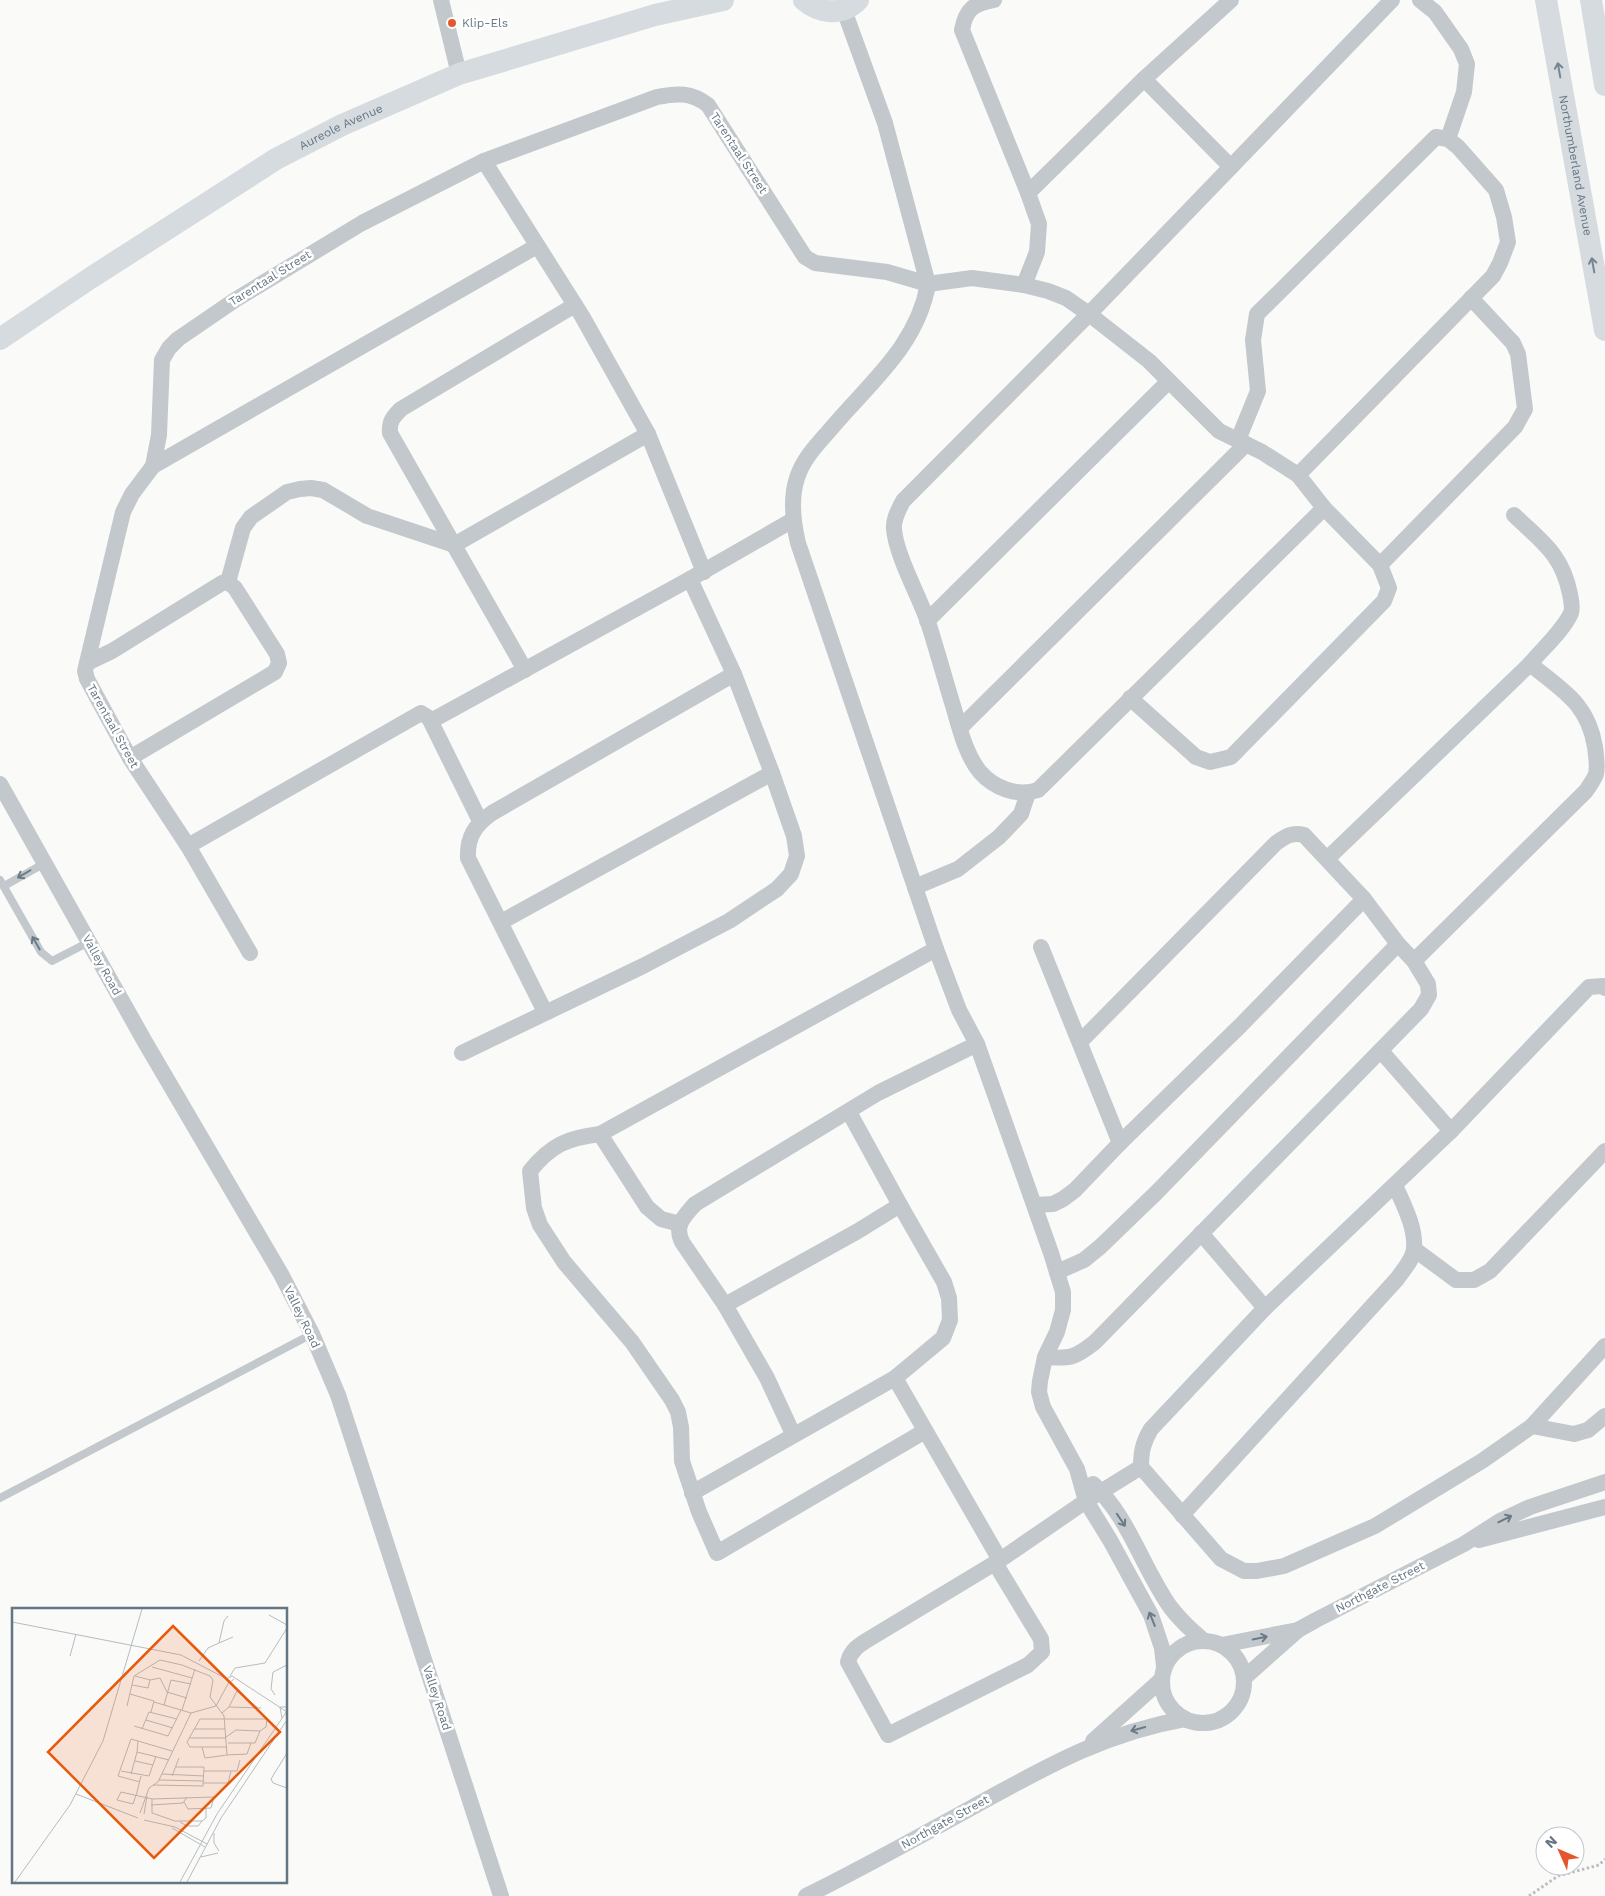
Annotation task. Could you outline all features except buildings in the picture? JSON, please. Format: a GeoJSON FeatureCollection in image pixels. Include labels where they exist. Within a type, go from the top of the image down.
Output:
{"type":"FeatureCollection","features":[{"type":"Feature","properties":{"kind":"street"},"geometry":{"type":"LineString","coordinates":[[442,0],[459,74]]}},
{"type":"Feature","properties":{"kind":"street","name":"Aureole Avenue"},"geometry":{"type":"LineString","coordinates":[[0,339],[89,279],[276,159],[342,126],[459,74],[655,15],[723,0]]}},
{"type":"Feature","properties":{"kind":"street"},"geometry":{"type":"LineString","coordinates":[[804,0],[822,11],[833,12],[851,5],[928,284],[925,304],[914,328],[896,358],[848,409],[805,460],[796,480],[793,520],[802,552],[936,949],[959,1010],[977,1044],[1035,1205],[1063,1292],[1063,1310],[1057,1332],[1045,1357],[1039,1392],[1043,1407],[1076,1469],[1086,1501],[1144,1600],[1158,1632],[1163,1673],[1163,1694],[1169,1706],[1178,1716],[1204,1724],[1217,1721],[1229,1714],[1238,1704],[1243,1692],[1244,1678],[1241,1665],[1233,1654],[1222,1645],[1196,1641],[1183,1646],[1172,1654],[1163,1673]]}},
{"type":"Feature","properties":{"kind":"street"},"geometry":{"type":"LineString","coordinates":[[994,0],[981,2],[970,9],[964,18],[962,30],[1028,193],[1038,224],[1037,252],[1024,285]]}},
{"type":"Feature","properties":{"kind":"street"},"geometry":{"type":"LineString","coordinates":[[1028,193],[1144,79],[1231,0]]}},
{"type":"Feature","properties":{"kind":"street"},"geometry":{"type":"LineString","coordinates":[[1324,508],[1038,790],[1028,793],[1009,790],[994,785],[979,771],[970,755],[960,728],[928,621],[898,546],[894,528],[897,513],[903,500],[1089,314],[1392,0]]}},
{"type":"Feature","properties":{"kind":"street"},"geometry":{"type":"LineString","coordinates":[[1420,0],[1434,12],[1461,49],[1467,64],[1464,92],[1448,139]]}},
{"type":"Feature","properties":{"kind":"street","name":"Northumberland Avenue"},"geometry":{"type":"LineString","coordinates":[[1546,0],[1605,330]]}},
{"type":"Feature","properties":{"kind":"street"},"geometry":{"type":"LineString","coordinates":[[1590,0],[1605,85]]}},
{"type":"Feature","properties":{"kind":"street"},"geometry":{"type":"LineString","coordinates":[[1144,79],[1231,167]]}},
{"type":"Feature","properties":{"kind":"street","name":"Tarentaal Street"},"geometry":{"type":"LineString","coordinates":[[250,953],[188,846],[130,758],[87,679],[85,671],[123,512],[132,494],[153,466],[159,436],[162,360],[168,348],[235,300],[362,223],[484,161],[657,97],[676,93],[701,99],[708,105],[805,257],[815,263],[887,272],[928,284]]}},
{"type":"Feature","properties":{"kind":"street"},"geometry":{"type":"LineString","coordinates":[[960,728],[1242,442],[1258,391],[1253,340],[1257,314],[1436,137],[1448,139],[1458,147],[1496,190],[1504,216],[1508,242],[1500,263],[1493,276],[1298,475]]}},
{"type":"Feature","properties":{"kind":"street"},"geometry":{"type":"LineString","coordinates":[[462,1053],[643,966],[728,921],[778,889],[791,874],[797,856],[794,836],[772,773],[697,575],[648,434],[575,305],[484,161]]}},
{"type":"Feature","properties":{"kind":"street"},"geometry":{"type":"LineString","coordinates":[[153,466],[537,246]]}},
{"type":"Feature","properties":{"kind":"street"},"geometry":{"type":"LineString","coordinates":[[928,284],[972,278],[1024,285],[1066,298],[1149,360],[1219,431],[1262,452],[1298,475],[1324,508],[1380,565],[1389,588],[1384,601],[1231,757],[1210,762],[1196,757],[1130,698]]}},
{"type":"Feature","properties":{"kind":"street"},"geometry":{"type":"LineString","coordinates":[[1380,565],[1515,427],[1525,409],[1518,354],[1513,343],[1471,298]]}},
{"type":"Feature","properties":{"kind":"street"},"geometry":{"type":"LineString","coordinates":[[524,670],[390,433],[389,424],[401,409],[575,305]]}},
{"type":"Feature","properties":{"kind":"street"},"geometry":{"type":"LineString","coordinates":[[928,621],[1169,381]]}},
{"type":"Feature","properties":{"kind":"street"},"geometry":{"type":"LineString","coordinates":[[228,582],[243,528],[251,517],[287,492],[311,488],[323,490],[367,516],[454,545],[648,434]]}},
{"type":"Feature","properties":{"kind":"street"},"geometry":{"type":"LineString","coordinates":[[1327,859],[1530,664],[1556,634],[1571,612],[1572,602],[1568,581],[1560,561],[1514,515]]}},
{"type":"Feature","properties":{"kind":"street"},"geometry":{"type":"LineString","coordinates":[[431,722],[793,520]]}},
{"type":"Feature","properties":{"kind":"street"},"geometry":{"type":"LineString","coordinates":[[87,663],[112,651],[228,582]]}},
{"type":"Feature","properties":{"kind":"street"},"geometry":{"type":"LineString","coordinates":[[130,758],[275,672],[279,663],[277,654],[236,588],[228,582]]}},
{"type":"Feature","properties":{"kind":"street"},"geometry":{"type":"LineString","coordinates":[[1414,960],[1586,791],[1596,774],[1596,754],[1592,731],[1584,712],[1573,699],[1530,664]]}},
{"type":"Feature","properties":{"kind":"street"},"geometry":{"type":"LineString","coordinates":[[545,1012],[468,858],[470,836],[480,822],[734,674]]}},
{"type":"Feature","properties":{"kind":"street"},"geometry":{"type":"LineString","coordinates":[[188,846],[421,713],[425,714],[431,722],[480,822]]}},
{"type":"Feature","properties":{"kind":"street"},"geometry":{"type":"LineString","coordinates":[[501,922],[772,773]]}},
{"type":"Feature","properties":{"kind":"street","name":"Valley Road"},"geometry":{"type":"LineString","coordinates":[[0,784],[145,1042],[247,1213],[312,1334],[338,1396],[501,1896]]}},
{"type":"Feature","properties":{"kind":"street"},"geometry":{"type":"LineString","coordinates":[[916,887],[958,869],[999,837],[1021,814],[1028,793]]}},
{"type":"Feature","properties":{"kind":"street"},"geometry":{"type":"LineString","coordinates":[[1045,1357],[1066,1359],[1087,1348],[1421,1009],[1429,995],[1428,984],[1414,960],[1398,944],[1364,899],[1304,835],[1296,833],[1288,835],[1276,843],[1080,1041]]}},
{"type":"Feature","properties":{"kind":"street"},"geometry":{"type":"LineString","coordinates":[[1035,1205],[1053,1204],[1064,1199],[1080,1186],[1120,1143],[1241,1026],[1364,899]]}},
{"type":"Feature","properties":{"kind":"street"},"geometry":{"type":"LineString","coordinates":[[1057,1272],[1084,1260],[1100,1247],[1398,944]]}},
{"type":"Feature","properties":{"kind":"street"},"geometry":{"type":"LineString","coordinates":[[1041,947],[1120,1143]]}},
{"type":"Feature","properties":{"kind":"street"},"geometry":{"type":"LineString","coordinates":[[925,1431],[717,1552],[692,1493],[682,1461],[681,1427],[678,1412],[672,1400],[632,1342],[564,1262],[540,1225],[534,1208],[530,1170],[544,1154],[560,1144],[579,1137],[600,1134],[936,949]]}},
{"type":"Feature","properties":{"kind":"street"},"geometry":{"type":"LineString","coordinates":[[1605,988],[1603,986],[1589,987],[1451,1131],[1265,1308],[1151,1429],[1144,1440],[1142,1467],[1221,1559],[1244,1571],[1257,1571],[1284,1566],[1375,1526],[1482,1461],[1532,1426],[1605,1346]]}},
{"type":"Feature","properties":{"kind":"street"},"geometry":{"type":"LineString","coordinates":[[793,1434],[767,1378],[725,1305],[682,1242],[678,1233],[680,1224],[695,1204],[878,1093],[977,1044]]}},
{"type":"Feature","properties":{"kind":"street"},"geometry":{"type":"LineString","coordinates":[[1381,1051],[1451,1131]]}},
{"type":"Feature","properties":{"kind":"street"},"geometry":{"type":"LineString","coordinates":[[692,1493],[793,1434],[895,1378],[942,1338],[950,1320],[949,1298],[944,1282],[849,1112]]}},
{"type":"Feature","properties":{"kind":"street"},"geometry":{"type":"LineString","coordinates":[[600,1134],[647,1208],[661,1219],[680,1224]]}},
{"type":"Feature","properties":{"kind":"street"},"geometry":{"type":"LineString","coordinates":[[1414,1250],[1456,1280],[1474,1280],[1490,1271],[1605,1151]]}},
{"type":"Feature","properties":{"kind":"street"},"geometry":{"type":"LineString","coordinates":[[1182,1515],[1397,1279],[1410,1259],[1414,1250],[1408,1213],[1395,1185]]}},
{"type":"Feature","properties":{"kind":"street"},"geometry":{"type":"LineString","coordinates":[[725,1305],[858,1231],[900,1205]]}},
{"type":"Feature","properties":{"kind":"street"},"geometry":{"type":"LineString","coordinates":[[1201,1233],[1265,1308]]}},
{"type":"Feature","properties":{"kind":"street"},"geometry":{"type":"LineString","coordinates":[[895,1378],[998,1561],[1041,1639],[1042,1652],[1028,1665],[888,1735],[848,1662],[855,1648],[998,1561],[1086,1501],[1142,1467]]}},
{"type":"Feature","properties":{"kind":"street"},"geometry":{"type":"LineString","coordinates":[[1532,1426],[1574,1434],[1588,1430],[1605,1416]]}},
{"type":"Feature","properties":{"kind":"street"},"geometry":{"type":"LineString","coordinates":[[1076,1469],[1101,1492],[1129,1532],[1160,1591],[1182,1622],[1204,1641]]}},
{"type":"Feature","properties":{"kind":"street","name":"Northgate Street"},"geometry":{"type":"LineString","coordinates":[[1244,1678],[1298,1630],[1464,1544],[1500,1522],[1530,1507],[1605,1482]]}},
{"type":"Feature","properties":{"kind":"street","name":"Northgate Street"},"geometry":{"type":"LineString","coordinates":[[1464,1544],[1605,1507]]}},
{"type":"Feature","properties":{"kind":"street"},"geometry":{"type":"LineString","coordinates":[[1144,1600],[1160,1591]]}},
{"type":"Feature","properties":{"kind":"street","name":"Northgate Street"},"geometry":{"type":"LineString","coordinates":[[1222,1645],[1298,1630]]}},
{"type":"Feature","properties":{"kind":"street","name":"Northgate Street"},"geometry":{"type":"LineString","coordinates":[[1083,1749],[1163,1673]]}},
{"type":"Feature","properties":{"kind":"street","name":"Northgate Street"},"geometry":{"type":"LineString","coordinates":[[806,1896],[1083,1749],[1141,1728],[1186,1720]]}},
{"type":"Feature","properties":{"kind":"lane"},"geometry":{"type":"LineString","coordinates":[[45,863],[2,883],[41,952],[47,958],[52,961],[89,942]]}},
{"type":"Feature","properties":{"kind":"lane"},"geometry":{"type":"LineString","coordinates":[[0,1498],[312,1334]]}},
{"type":"Feature","properties":{"kind":"path"},"geometry":{"type":"LineString","coordinates":[[1529,1896],[1558,1876],[1598,1865],[1605,1859]]}},
{"type":"Feature","properties":{"kind":"place","name":"Klip-Els"},"geometry":{"type":"Point","coordinates":[452,23]}}]}
